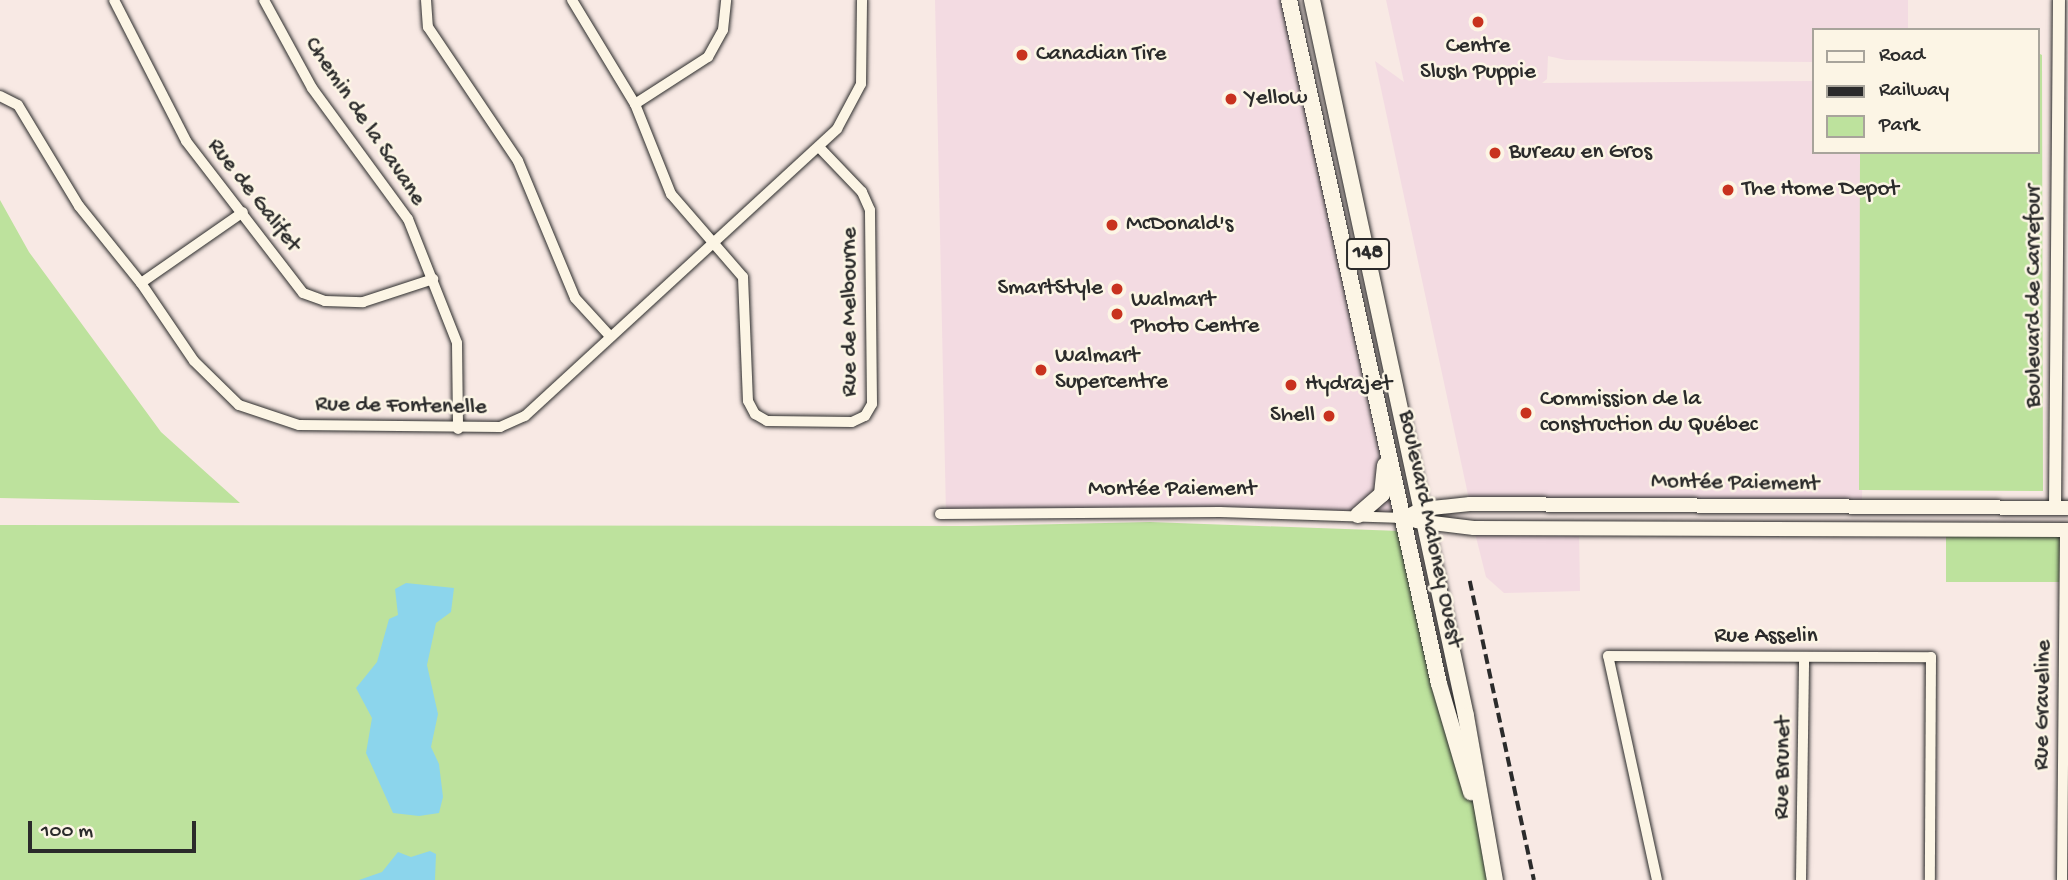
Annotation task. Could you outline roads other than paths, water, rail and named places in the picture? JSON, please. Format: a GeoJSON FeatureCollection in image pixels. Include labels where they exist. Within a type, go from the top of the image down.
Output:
{"type":"FeatureCollection","features":[{"type":"Feature","properties":{"kind":"main road","name":"Boulevard Maloney Ouest"},"geometry":{"type":"LineString","coordinates":[[1289,0],[1439,684],[1461,767],[1482,818]]}},
{"type":"Feature","properties":{"kind":"main road","name":"Boulevard Maloney Ouest"},"geometry":{"type":"LineString","coordinates":[[1312,0],[1424,517],[1495,880]]}},
{"type":"Feature","properties":{"kind":"main road"},"geometry":{"type":"LineString","coordinates":[[1358,515],[1377,502],[1385,486],[1382,420]]}},
{"type":"Feature","properties":{"kind":"main road","name":"Montée Paiement"},"geometry":{"type":"LineString","coordinates":[[1424,517],[1470,504],[2061,508]]}},
{"type":"Feature","properties":{"kind":"main road"},"geometry":{"type":"LineString","coordinates":[[2061,508],[2067,528]]}},
{"type":"Feature","properties":{"kind":"main road","name":"Montée Paiement"},"geometry":{"type":"LineString","coordinates":[[1404,518],[2067,528]]}},
{"type":"Feature","properties":{"kind":"street","name":"Rue de Galifet"},"geometry":{"type":"LineString","coordinates":[[114,0],[186,141],[243,212],[297,286],[310,297],[363,302],[433,279]]}},
{"type":"Feature","properties":{"kind":"street","name":"Chemin de la Savane"},"geometry":{"type":"LineString","coordinates":[[264,0],[312,88],[399,203],[433,279],[458,350],[458,429]]}},
{"type":"Feature","properties":{"kind":"street"},"geometry":{"type":"LineString","coordinates":[[426,0],[428,27],[518,161],[575,298],[610,336]]}},
{"type":"Feature","properties":{"kind":"street","name":"Rue de Melbourne"},"geometry":{"type":"LineString","coordinates":[[572,0],[635,104],[671,194],[745,284],[747,393],[755,414],[774,422],[852,422],[865,416],[874,394],[870,210],[862,192],[819,147]]}},
{"type":"Feature","properties":{"kind":"street"},"geometry":{"type":"LineString","coordinates":[[635,104],[708,57],[723,30],[726,0]]}},
{"type":"Feature","properties":{"kind":"street","name":"Rue de Fontenelle"},"geometry":{"type":"LineString","coordinates":[[0,96],[18,105],[79,206],[141,283],[215,386],[252,412],[299,425],[458,429],[500,427],[518,421],[819,147],[846,118],[861,84],[862,0]]}},
{"type":"Feature","properties":{"kind":"street","name":"Boulevard de Carrefour"},"geometry":{"type":"LineString","coordinates":[[2059,0],[2061,508]]}},
{"type":"Feature","properties":{"kind":"street"},"geometry":{"type":"LineString","coordinates":[[141,283],[243,212]]}},
{"type":"Feature","properties":{"kind":"street","name":"Montée Paiement"},"geometry":{"type":"LineString","coordinates":[[940,513],[1358,515],[1404,518]]}},
{"type":"Feature","properties":{"kind":"street","name":"Rue Graveline"},"geometry":{"type":"LineString","coordinates":[[2062,880],[2067,528]]}},
{"type":"Feature","properties":{"kind":"street","name":"Rue Asselin"},"geometry":{"type":"LineString","coordinates":[[1657,880],[1608,656],[1931,657],[1930,880]]}},
{"type":"Feature","properties":{"kind":"street","name":"Rue Brunet"},"geometry":{"type":"LineString","coordinates":[[1801,880],[1804,657]]}},
{"type":"Feature","properties":{"kind":"water"},"geometry":{"type":"Polygon","coordinates":[[[406,583],[454,588],[451,612],[436,623],[427,665],[438,714],[431,747],[439,764],[443,797],[439,813],[419,816],[393,813],[366,753],[372,718],[356,688],[377,662],[389,619],[398,615],[395,589],[406,583]]]}},
{"type":"Feature","properties":{"kind":"water"},"geometry":{"type":"Polygon","coordinates":[[[430,851],[436,854],[435,880],[359,880],[382,872],[398,852],[411,857],[430,851]]]}},
{"type":"Feature","properties":{"kind":"railway"},"geometry":{"type":"LineString","coordinates":[[1470,581],[1534,880]]}},
{"type":"Feature","properties":{"kind":"place","name":"Centre Slush Puppie"},"geometry":{"type":"Point","coordinates":[1478,22]}},
{"type":"Feature","properties":{"kind":"place","name":"Canadian Tire"},"geometry":{"type":"Point","coordinates":[1022,55]}},
{"type":"Feature","properties":{"kind":"place","name":"Yellow"},"geometry":{"type":"Point","coordinates":[1231,99]}},
{"type":"Feature","properties":{"kind":"place","name":"Bureau en Gros"},"geometry":{"type":"Point","coordinates":[1495,153]}},
{"type":"Feature","properties":{"kind":"place","name":"The Home Depot"},"geometry":{"type":"Point","coordinates":[1728,190]}},
{"type":"Feature","properties":{"kind":"place","name":"McDonald's"},"geometry":{"type":"Point","coordinates":[1112,225]}},
{"type":"Feature","properties":{"kind":"place","name":"SmartStyle"},"geometry":{"type":"Point","coordinates":[1117,289]}},
{"type":"Feature","properties":{"kind":"place","name":"Walmart Photo Centre"},"geometry":{"type":"Point","coordinates":[1117,314]}},
{"type":"Feature","properties":{"kind":"place","name":"Walmart Supercentre"},"geometry":{"type":"Point","coordinates":[1041,370]}},
{"type":"Feature","properties":{"kind":"place","name":"Hydrajet"},"geometry":{"type":"Point","coordinates":[1291,385]}},
{"type":"Feature","properties":{"kind":"place","name":"Commission de la construction du Québec"},"geometry":{"type":"Point","coordinates":[1526,413]}},
{"type":"Feature","properties":{"kind":"place","name":"Shell"},"geometry":{"type":"Point","coordinates":[1329,416]}}]}
